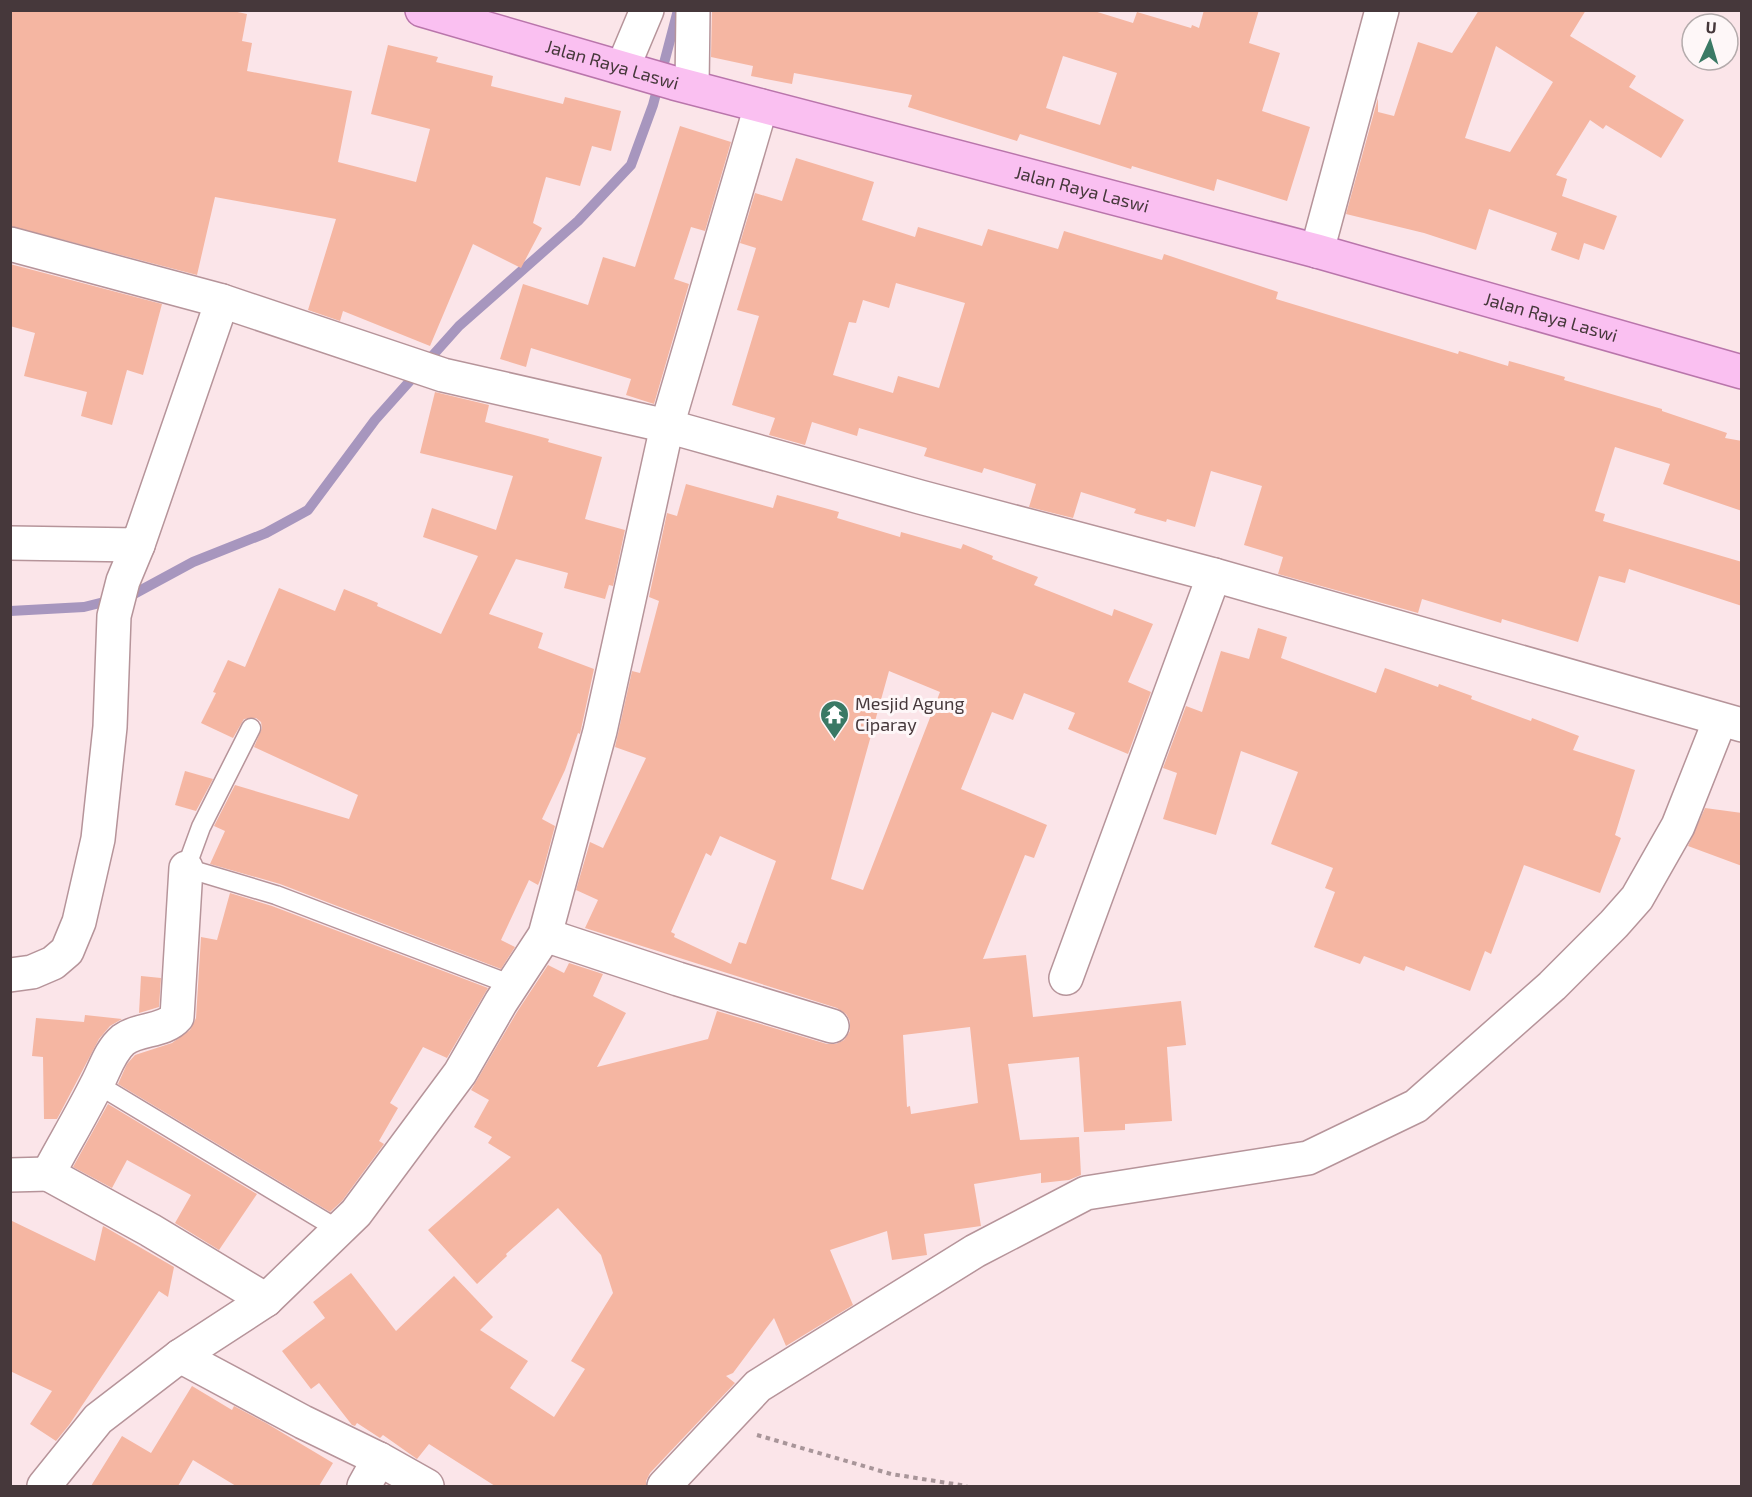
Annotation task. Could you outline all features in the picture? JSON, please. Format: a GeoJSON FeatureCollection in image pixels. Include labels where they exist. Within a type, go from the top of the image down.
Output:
{"type":"FeatureCollection","features":[{"type":"Feature","properties":{"kind":"main road","name":"Jalan Raya Laswi"},"geometry":{"type":"LineString","coordinates":[[422,10],[683,85],[1317,251],[1742,372]]}},
{"type":"Feature","properties":{"kind":"street"},"geometry":{"type":"LineString","coordinates":[[632,70],[647,10]]}},
{"type":"Feature","properties":{"kind":"street"},"geometry":{"type":"LineString","coordinates":[[683,85],[693,10]]}},
{"type":"Feature","properties":{"kind":"street"},"geometry":{"type":"LineString","coordinates":[[1317,251],[1382,10]]}},
{"type":"Feature","properties":{"kind":"street"},"geometry":{"type":"LineString","coordinates":[[44,1486],[98,1419],[180,1356],[266,1300],[356,1213],[460,1073],[512,985],[545,935],[600,731],[667,426],[761,106]]}},
{"type":"Feature","properties":{"kind":"street"},"geometry":{"type":"LineString","coordinates":[[10,244],[222,301],[443,375],[667,426],[920,497],[1214,575],[1730,723],[1678,826],[1637,898],[1552,986],[1416,1106],[1308,1158],[1086,1193],[975,1251],[758,1386],[664,1486]]}},
{"type":"Feature","properties":{"kind":"street"},"geometry":{"type":"LineString","coordinates":[[10,975],[32,972],[53,963],[67,951],[79,922],[98,839],[110,727],[114,616],[123,581],[138,545],[222,301]]}},
{"type":"Feature","properties":{"kind":"street"},"geometry":{"type":"LineString","coordinates":[[10,543],[138,545]]}},
{"type":"Feature","properties":{"kind":"street"},"geometry":{"type":"LineString","coordinates":[[1066,978],[1214,575]]}},
{"type":"Feature","properties":{"kind":"street"},"geometry":{"type":"LineString","coordinates":[[48,1174],[98,1084],[111,1054],[123,1040],[137,1033],[171,1024],[177,1017],[186,868]]}},
{"type":"Feature","properties":{"kind":"street"},"geometry":{"type":"LineString","coordinates":[[545,935],[832,1026]]}},
{"type":"Feature","properties":{"kind":"street"},"geometry":{"type":"LineString","coordinates":[[10,1174],[48,1174],[150,1230],[266,1300]]}},
{"type":"Feature","properties":{"kind":"street"},"geometry":{"type":"LineString","coordinates":[[180,1356],[303,1422],[371,1473],[427,1486]]}},
{"type":"Feature","properties":{"kind":"lane"},"geometry":{"type":"LineString","coordinates":[[251,728],[201,827],[186,868],[276,895],[512,985]]}},
{"type":"Feature","properties":{"kind":"lane"},"geometry":{"type":"LineString","coordinates":[[98,1084],[339,1230]]}},
{"type":"Feature","properties":{"kind":"path"},"geometry":{"type":"LineString","coordinates":[[722,1425],[891,1474],[967,1486]]}},
{"type":"Feature","properties":{"kind":"building"},"geometry":{"type":"Polygon","coordinates":[[[10,10],[228,10],[247,14],[242,41],[252,43],[247,71],[352,91],[338,162],[416,182],[430,129],[371,114],[388,45],[438,57],[436,62],[493,76],[491,86],[563,104],[565,97],[621,111],[611,151],[592,146],[580,186],[546,177],[533,223],[542,228],[521,268],[473,244],[430,346],[343,311],[340,321],[308,310],[336,219],[215,197],[197,275],[10,226],[10,10]]]}},
{"type":"Feature","properties":{"kind":"building"},"geometry":{"type":"Polygon","coordinates":[[[712,10],[1091,10],[1133,23],[1137,12],[1191,28],[1192,25],[1199,28],[1204,10],[1259,10],[1249,43],[1280,53],[1262,111],[1310,127],[1287,201],[1217,179],[1214,191],[1132,166],[1131,169],[1020,134],[1017,141],[908,107],[912,95],[794,73],[792,84],[751,76],[753,66],[711,57],[712,10]],[[1063,56],[1046,108],[1100,125],[1117,73],[1063,56]]]}},
{"type":"Feature","properties":{"kind":"building"},"geometry":{"type":"Polygon","coordinates":[[[1479,10],[1586,10],[1570,36],[1636,76],[1629,87],[1684,120],[1661,158],[1606,125],[1603,129],[1590,120],[1556,175],[1567,179],[1562,196],[1617,216],[1604,250],[1584,243],[1579,260],[1551,250],[1557,233],[1489,209],[1476,250],[1424,233],[1346,214],[1378,98],[1378,112],[1394,116],[1418,42],[1452,53],[1479,10]],[[1496,46],[1465,138],[1510,152],[1553,82],[1496,46]]]}},
{"type":"Feature","properties":{"kind":"building"},"geometry":{"type":"Polygon","coordinates":[[[680,126],[731,142],[705,231],[691,227],[674,279],[689,284],[654,404],[626,395],[631,379],[531,348],[526,367],[500,359],[523,284],[588,305],[603,257],[635,267],[680,126]]]}},
{"type":"Feature","properties":{"kind":"building"},"geometry":{"type":"Polygon","coordinates":[[[796,158],[874,182],[862,220],[915,237],[918,227],[982,246],[988,229],[1058,249],[1064,231],[1162,260],[1164,254],[1278,292],[1276,299],[1458,354],[1459,351],[1508,366],[1509,361],[1565,377],[1564,380],[1662,409],[1662,411],[1727,433],[1725,438],[1742,441],[1742,511],[1663,484],[1670,464],[1615,447],[1595,511],[1605,514],[1603,521],[1742,562],[1742,606],[1629,569],[1625,583],[1599,576],[1578,642],[1502,619],[1501,623],[1422,599],[1418,613],[1278,574],[1283,557],[1244,545],[1262,486],[1211,471],[1195,527],[1134,513],[1136,509],[1081,492],[1073,518],[1029,507],[1036,484],[984,468],[982,473],[924,456],[927,448],[859,428],[857,436],[812,422],[805,445],[769,435],[775,418],[732,405],[759,316],[737,310],[756,248],[740,243],[755,193],[782,201],[796,158]],[[896,283],[889,308],[863,300],[856,323],[849,322],[833,375],[893,393],[898,376],[939,388],[965,303],[896,283]]]}},
{"type":"Feature","properties":{"kind":"building"},"geometry":{"type":"Polygon","coordinates":[[[10,264],[162,304],[143,375],[127,370],[112,425],[81,416],[87,392],[24,376],[35,333],[10,326],[10,264]]]}},
{"type":"Feature","properties":{"kind":"building"},"geometry":{"type":"Polygon","coordinates":[[[435,392],[489,405],[485,422],[549,439],[548,442],[602,457],[585,519],[625,530],[613,586],[609,585],[605,599],[564,588],[568,573],[516,559],[489,614],[543,633],[538,648],[594,669],[580,734],[578,733],[565,770],[542,819],[555,826],[541,878],[538,885],[529,880],[501,940],[515,947],[501,969],[280,884],[210,864],[225,831],[214,826],[235,785],[349,819],[358,795],[254,747],[262,728],[261,722],[256,718],[244,719],[233,738],[201,723],[216,693],[213,692],[228,660],[245,667],[279,588],[335,611],[344,589],[441,634],[478,556],[423,537],[432,508],[496,530],[513,476],[420,453],[435,392]]]}},
{"type":"Feature","properties":{"kind":"building"},"geometry":{"type":"Polygon","coordinates":[[[686,484],[773,508],[777,495],[839,512],[837,518],[900,537],[901,532],[961,549],[963,544],[993,556],[992,559],[1038,577],[1034,585],[1112,616],[1114,609],[1153,624],[1128,682],[1151,692],[1128,754],[1068,729],[1075,713],[1024,693],[1013,720],[992,712],[961,789],[1047,825],[1034,858],[1025,855],[983,959],[1026,955],[1033,1017],[1181,1001],[1186,1045],[1167,1047],[1172,1121],[1125,1124],[1125,1130],[1084,1132],[1079,1057],[1008,1064],[1020,1140],[1079,1137],[1081,1175],[1069,1180],[1041,1183],[1041,1173],[974,1184],[981,1226],[924,1234],[927,1255],[892,1260],[887,1231],[830,1250],[853,1305],[786,1346],[774,1318],[733,1373],[726,1376],[735,1383],[650,1473],[646,1486],[495,1486],[429,1444],[417,1459],[383,1435],[380,1438],[357,1423],[355,1426],[352,1425],[319,1383],[311,1389],[282,1351],[325,1318],[313,1302],[351,1273],[396,1331],[454,1276],[493,1317],[480,1330],[528,1361],[510,1388],[554,1417],[585,1369],[571,1361],[613,1293],[601,1255],[558,1208],[506,1254],[507,1256],[477,1284],[428,1230],[511,1157],[488,1143],[492,1137],[474,1127],[489,1100],[471,1090],[548,965],[564,973],[569,963],[603,974],[593,996],[626,1013],[597,1067],[708,1039],[717,1011],[827,1044],[836,1044],[844,1040],[850,1031],[850,1021],[846,1014],[837,1008],[585,928],[598,900],[576,890],[590,842],[603,848],[646,758],[615,747],[632,671],[640,673],[659,601],[649,597],[667,513],[677,516],[686,484]],[[889,671],[831,879],[863,890],[940,692],[889,671]],[[720,836],[711,856],[706,853],[671,932],[675,934],[674,937],[731,964],[739,942],[746,944],[776,861],[720,836]],[[970,1027],[903,1035],[907,1107],[910,1106],[911,1114],[978,1103],[970,1027]]]}},
{"type":"Feature","properties":{"kind":"building"},"geometry":{"type":"Polygon","coordinates":[[[1258,628],[1287,637],[1281,658],[1376,693],[1385,668],[1438,687],[1439,684],[1472,696],[1471,699],[1579,736],[1573,750],[1635,770],[1615,835],[1621,838],[1600,893],[1524,865],[1491,954],[1485,951],[1470,991],[1406,966],[1404,971],[1364,956],[1360,964],[1314,947],[1335,892],[1325,888],[1333,868],[1271,844],[1298,772],[1241,751],[1216,835],[1163,819],[1177,773],[1163,768],[1186,706],[1202,712],[1221,651],[1249,659],[1258,628]]]}},
{"type":"Feature","properties":{"kind":"building"},"geometry":{"type":"Polygon","coordinates":[[[185,771],[213,779],[196,811],[175,805],[185,771]]]}},
{"type":"Feature","properties":{"kind":"building"},"geometry":{"type":"Polygon","coordinates":[[[1705,808],[1742,813],[1742,866],[1688,846],[1705,808]]]}},
{"type":"Feature","properties":{"kind":"building"},"geometry":{"type":"Polygon","coordinates":[[[230,893],[272,906],[488,988],[447,1058],[423,1047],[390,1103],[398,1108],[379,1141],[384,1144],[342,1201],[330,1212],[118,1084],[127,1064],[135,1055],[172,1043],[190,1030],[196,1018],[201,937],[217,940],[230,893]]]}},
{"type":"Feature","properties":{"kind":"building"},"geometry":{"type":"Polygon","coordinates":[[[141,976],[161,978],[159,1007],[139,1013],[141,976]]]}},
{"type":"Feature","properties":{"kind":"building"},"geometry":{"type":"Polygon","coordinates":[[[85,1015],[122,1019],[110,1026],[99,1039],[57,1119],[44,1119],[43,1057],[32,1056],[36,1018],[84,1022],[85,1015]]]}},
{"type":"Feature","properties":{"kind":"building"},"geometry":{"type":"Polygon","coordinates":[[[108,1104],[257,1194],[219,1250],[175,1223],[191,1195],[127,1160],[112,1188],[73,1167],[108,1104]]]}},
{"type":"Feature","properties":{"kind":"building"},"geometry":{"type":"Polygon","coordinates":[[[10,1220],[95,1261],[103,1226],[174,1267],[168,1297],[159,1291],[56,1441],[30,1424],[52,1391],[10,1371],[10,1220]]]}},
{"type":"Feature","properties":{"kind":"building"},"geometry":{"type":"Polygon","coordinates":[[[192,1386],[232,1410],[234,1406],[266,1423],[333,1463],[319,1486],[236,1486],[193,1460],[178,1486],[91,1486],[122,1436],[151,1453],[192,1386]]]}},
{"type":"Feature","properties":{"kind":"waterway"},"geometry":{"type":"LineString","coordinates":[[10,611],[84,607],[132,595],[193,562],[266,533],[308,510],[375,420],[459,326],[578,221],[631,165],[653,105],[678,10]]}},
{"type":"Feature","properties":{"kind":"place","name":"Mesjid Agung Ciparay"},"geometry":{"type":"Point","coordinates":[834,740]}}]}
